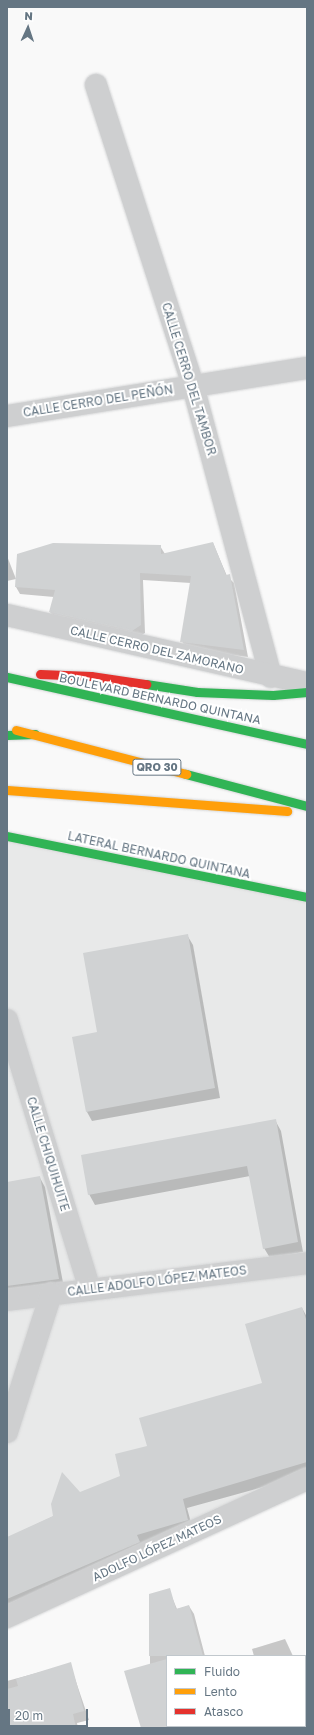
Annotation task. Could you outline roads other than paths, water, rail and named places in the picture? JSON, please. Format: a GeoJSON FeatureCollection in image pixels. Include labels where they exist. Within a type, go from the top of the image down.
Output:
{"type":"FeatureCollection","features":[{"type":"Feature","properties":{"kind":"main road"},"geometry":{"type":"LineString","coordinates":[[7,673],[91,676],[196,692],[273,695],[307,692]]}},
{"type":"Feature","properties":{"kind":"main road","name":"BOULEVARD BERNARDO QUINTANA"},"geometry":{"type":"LineString","coordinates":[[7,677],[307,744]]}},
{"type":"Feature","properties":{"kind":"main road","name":"QRO 30"},"geometry":{"type":"LineString","coordinates":[[7,728],[35,734],[307,806]]}},
{"type":"Feature","properties":{"kind":"main road"},"geometry":{"type":"LineString","coordinates":[[7,735],[35,734]]}},
{"type":"Feature","properties":{"kind":"main road"},"geometry":{"type":"LineString","coordinates":[[7,790],[307,812]]}},
{"type":"Feature","properties":{"kind":"main road","name":"LATERAL BERNARDO QUINTANA"},"geometry":{"type":"LineString","coordinates":[[7,836],[307,897]]}},
{"type":"Feature","properties":{"kind":"street","name":"CALLE CERRO DEL TAMBOR"},"geometry":{"type":"LineString","coordinates":[[96,85],[193,386],[271,677]]}},
{"type":"Feature","properties":{"kind":"street","name":"CALLE CERRO DEL PEÑÓN"},"geometry":{"type":"LineString","coordinates":[[7,416],[307,368]]}},
{"type":"Feature","properties":{"kind":"street","name":"CALLE CERRO DEL ZAMORANO"},"geometry":{"type":"LineString","coordinates":[[7,615],[271,677],[307,683]]}},
{"type":"Feature","properties":{"kind":"street","name":"CALLE CHIQUIHUITE"},"geometry":{"type":"LineString","coordinates":[[7,1020],[90,1289]]}},
{"type":"Feature","properties":{"kind":"street","name":"CALLE ADOLFO LÓPEZ MATEOS"},"geometry":{"type":"LineString","coordinates":[[7,1300],[307,1263]]}},
{"type":"Feature","properties":{"kind":"street"},"geometry":{"type":"LineString","coordinates":[[7,1432],[51,1294]]}},
{"type":"Feature","properties":{"kind":"street","name":"ADOLFO LÓPEZ MATEOS"},"geometry":{"type":"LineString","coordinates":[[7,1616],[307,1479]]}}]}
